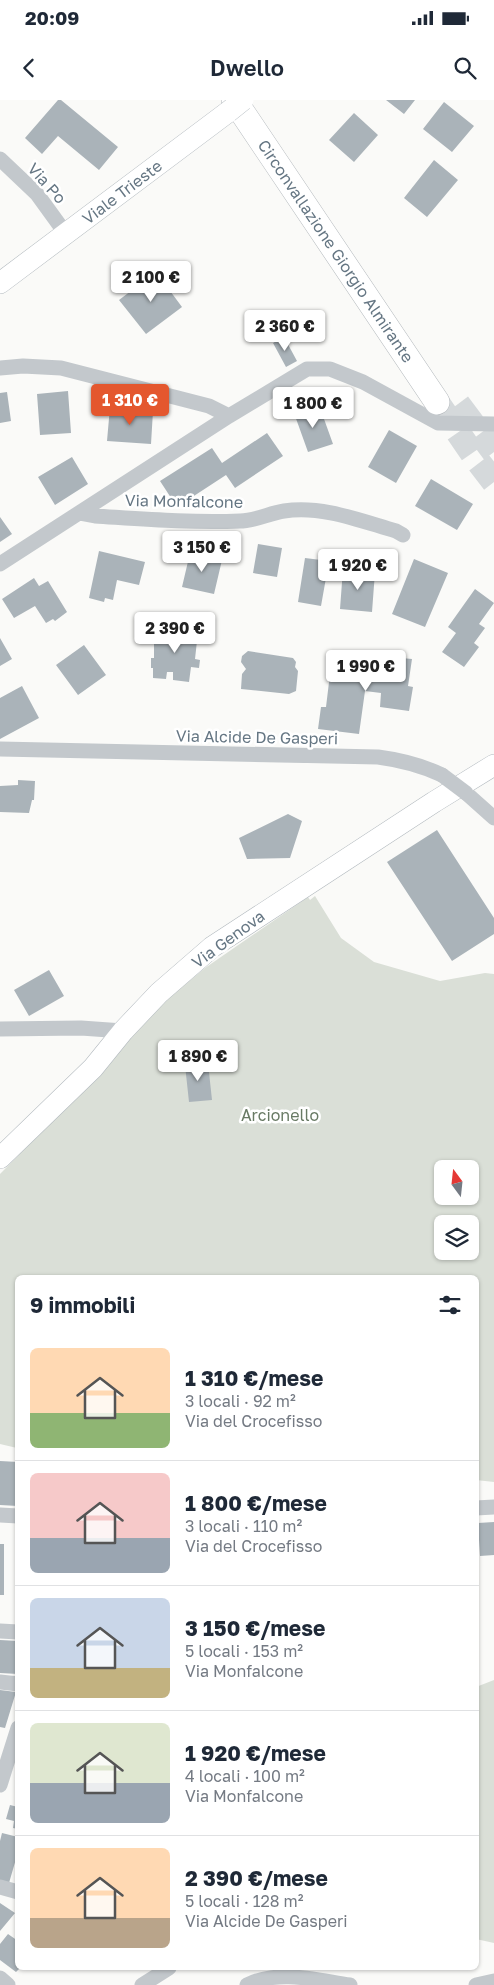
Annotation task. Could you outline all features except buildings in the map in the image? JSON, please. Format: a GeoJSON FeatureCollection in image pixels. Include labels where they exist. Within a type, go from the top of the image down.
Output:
{"type":"FeatureCollection","features":[{"type":"Feature","properties":{"kind":"highway","name":"Circonvallazione Giorgio Almirante"},"geometry":{"type":"LineString","coordinates":[[235,104],[443,396],[255,100]]}},
{"type":"Feature","properties":{"kind":"main road","name":"Viale Trieste"},"geometry":{"type":"LineString","coordinates":[[0,283],[235,104]]}},
{"type":"Feature","properties":{"kind":"main road","name":"Via Genova"},"geometry":{"type":"LineString","coordinates":[[0,1158],[94,1068],[123,1032],[159,993],[212,947],[426,807],[494,765]]}},
{"type":"Feature","properties":{"kind":"street","name":"Via Po"},"geometry":{"type":"LineString","coordinates":[[0,159],[37,194],[66,234]]}},
{"type":"Feature","properties":{"kind":"street"},"geometry":{"type":"LineString","coordinates":[[0,368],[23,366],[71,370],[209,406],[229,416]]}},
{"type":"Feature","properties":{"kind":"street","name":"Via Monfalcone"},"geometry":{"type":"LineString","coordinates":[[0,564],[229,416],[307,369],[330,369],[363,382],[438,423],[494,424]]}},
{"type":"Feature","properties":{"kind":"street","name":"Via Monfalcone"},"geometry":{"type":"LineString","coordinates":[[79,513],[95,516],[199,522],[243,521],[285,511],[310,510],[338,514],[403,535]]}},
{"type":"Feature","properties":{"kind":"street","name":"Via Alcide De Gasperi"},"geometry":{"type":"LineString","coordinates":[[0,749],[378,757],[402,760],[425,767],[442,775],[494,818]]}},
{"type":"Feature","properties":{"kind":"street"},"geometry":{"type":"LineString","coordinates":[[0,1028],[81,1028],[123,1032]]}},
{"type":"Feature","properties":{"kind":"street"},"geometry":{"type":"LineString","coordinates":[[479,1508],[494,1507]]}},
{"type":"Feature","properties":{"kind":"street"},"geometry":{"type":"LineString","coordinates":[[0,1515],[15,1516]]}},
{"type":"Feature","properties":{"kind":"street"},"geometry":{"type":"LineString","coordinates":[[0,1630],[15,1632]]}},
{"type":"Feature","properties":{"kind":"street"},"geometry":{"type":"LineString","coordinates":[[0,1682],[15,1684]]}},
{"type":"Feature","properties":{"kind":"street"},"geometry":{"type":"LineString","coordinates":[[0,1785],[15,1738]]}},
{"type":"Feature","properties":{"kind":"street"},"geometry":{"type":"LineString","coordinates":[[0,1887],[15,1891]]}},
{"type":"Feature","properties":{"kind":"street"},"geometry":{"type":"LineString","coordinates":[[142,1985],[167,1970]]}},
{"type":"Feature","properties":{"kind":"street"},"geometry":{"type":"LineString","coordinates":[[247,1985],[280,1976],[350,1985]]}},
{"type":"Feature","properties":{"kind":"street"},"geometry":{"type":"LineString","coordinates":[[0,1978],[8,1985]]}},
{"type":"Feature","properties":{"kind":"street"},"geometry":{"type":"LineString","coordinates":[[476,1985],[494,1981]]}},
{"type":"Feature","properties":{"kind":"green space","name":"Arcionello"},"geometry":{"type":"Polygon","coordinates":[[[315,896],[341,938],[374,962],[440,981],[485,973],[494,974],[494,1482],[479,1480],[479,1275],[15,1275],[15,1448],[0,1444],[0,1174],[111,1062],[148,1015],[205,968],[308,897],[310,900],[315,896]]]}},
{"type":"Feature","properties":{"kind":"green space"},"geometry":{"type":"Polygon","coordinates":[[[494,1680],[494,1943],[479,1940],[479,1686],[494,1680]]]}},
{"type":"Feature","properties":{"kind":"tunnel"},"geometry":{"type":"LineString","coordinates":[[437,402],[494,482]]}},
{"type":"Feature","properties":{"kind":"tunnel"},"geometry":{"type":"LineString","coordinates":[[458,404],[494,452]]}}]}
